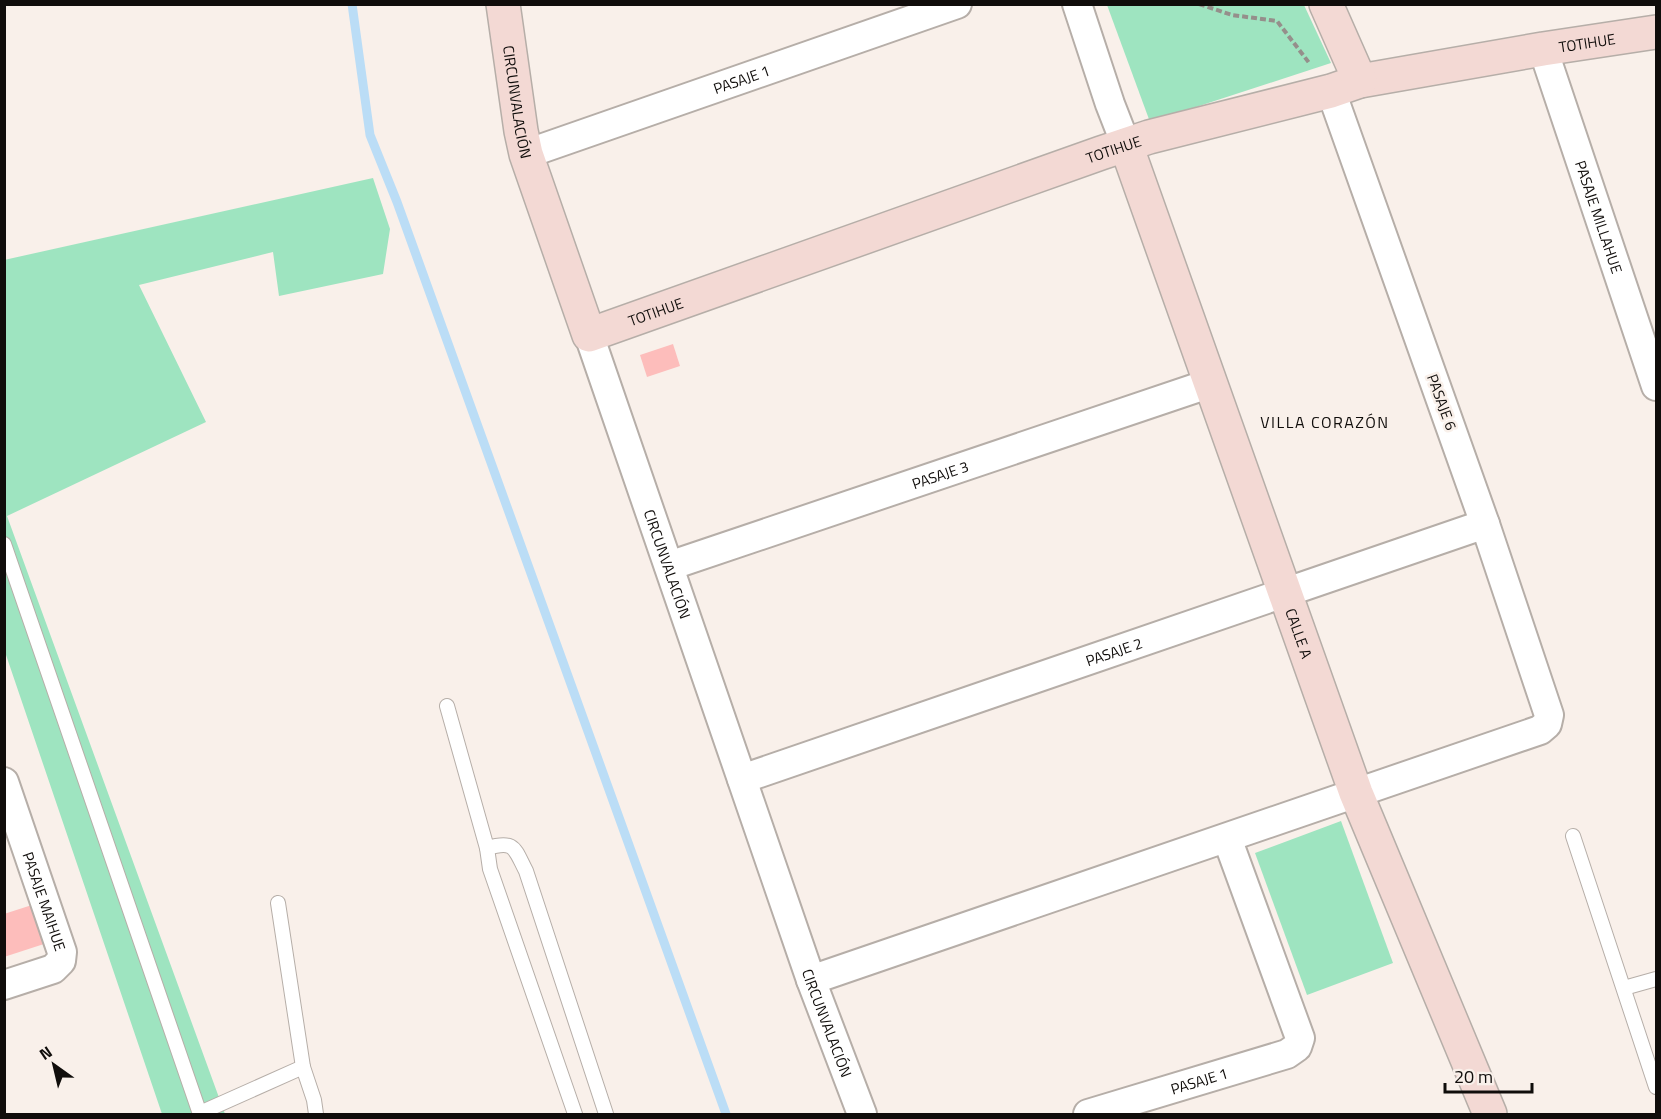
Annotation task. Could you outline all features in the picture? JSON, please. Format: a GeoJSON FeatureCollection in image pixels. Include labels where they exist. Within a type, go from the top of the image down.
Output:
{"type":"FeatureCollection","features":[{"type":"Feature","properties":{"kind":"street","name":"CIRCUNVALACIÓN"},"geometry":{"type":"LineString","coordinates":[[503,4],[526,154],[811,980],[862,1114]]}},
{"type":"Feature","properties":{"kind":"street","name":"PASAJE 1"},"geometry":{"type":"LineString","coordinates":[[526,154],[957,4]]}},
{"type":"Feature","properties":{"kind":"street"},"geometry":{"type":"LineString","coordinates":[[1077,4],[1126,145]]}},
{"type":"Feature","properties":{"kind":"street"},"geometry":{"type":"LineString","coordinates":[[1326,4],[1346,86]]}},
{"type":"Feature","properties":{"kind":"street","name":"TOTIHUE"},"geometry":{"type":"LineString","coordinates":[[589,335],[1149,137],[1346,86],[1543,49],[1656,32]]}},
{"type":"Feature","properties":{"kind":"street","name":"PASAJE MILLAHUE"},"geometry":{"type":"LineString","coordinates":[[1543,49],[1646,322],[1656,386]]}},
{"type":"Feature","properties":{"kind":"street","name":"PASAJE 6"},"geometry":{"type":"LineString","coordinates":[[1346,86],[1485,524],[1549,715],[1547,724],[1540,730],[1356,793]]}},
{"type":"Feature","properties":{"kind":"street","name":"CALLE A"},"geometry":{"type":"LineString","coordinates":[[1126,145],[1356,793],[1490,1114]]}},
{"type":"Feature","properties":{"kind":"street","name":"PASAJE 3"},"geometry":{"type":"LineString","coordinates":[[669,567],[1211,383]]}},
{"type":"Feature","properties":{"kind":"street","name":"PASAJE 2"},"geometry":{"type":"LineString","coordinates":[[742,779],[1485,524]]}},
{"type":"Feature","properties":{"kind":"street","name":"PASAJE MAIHUE"},"geometry":{"type":"LineString","coordinates":[[4,782],[62,952],[61,962],[53,969],[4,985]]}},
{"type":"Feature","properties":{"kind":"street"},"geometry":{"type":"LineString","coordinates":[[811,980],[1356,793]]}},
{"type":"Feature","properties":{"kind":"street","name":"PASAJE 1"},"geometry":{"type":"LineString","coordinates":[[1088,1114],[1287,1054],[1297,1047],[1300,1038],[1227,838]]}},
{"type":"Feature","properties":{"kind":"lane"},"geometry":{"type":"LineString","coordinates":[[4,544],[200,1114],[303,1067]]}},
{"type":"Feature","properties":{"kind":"lane"},"geometry":{"type":"LineString","coordinates":[[447,706],[487,848],[490,869],[575,1114]]}},
{"type":"Feature","properties":{"kind":"lane"},"geometry":{"type":"LineString","coordinates":[[1573,836],[1656,1087]]}},
{"type":"Feature","properties":{"kind":"lane"},"geometry":{"type":"LineString","coordinates":[[487,848],[502,843],[514,849],[526,871],[606,1114]]}},
{"type":"Feature","properties":{"kind":"lane"},"geometry":{"type":"LineString","coordinates":[[278,903],[303,1067],[314,1100],[316,1114]]}},
{"type":"Feature","properties":{"kind":"lane"},"geometry":{"type":"LineString","coordinates":[[1624,988],[1656,979]]}},
{"type":"Feature","properties":{"kind":"path"},"geometry":{"type":"LineString","coordinates":[[1199,4],[1232,15],[1277,21],[1346,86]]}},
{"type":"Feature","properties":{"kind":"green space"},"geometry":{"type":"Polygon","coordinates":[[[1107,5],[1304,5],[1331,63],[1150,122],[1107,5]]]}},
{"type":"Feature","properties":{"kind":"green space"},"geometry":{"type":"Polygon","coordinates":[[[373,178],[390,229],[383,274],[279,296],[273,252],[139,285],[206,422],[7,516],[225,1114],[162,1114],[5,652],[4,260],[373,178]]]}},
{"type":"Feature","properties":{"kind":"green space"},"geometry":{"type":"Polygon","coordinates":[[[1341,821],[1393,963],[1307,995],[1255,853],[1341,821]]]}},
{"type":"Feature","properties":{"kind":"building"},"geometry":{"type":"Polygon","coordinates":[[[673,344],[680,366],[647,377],[640,355],[673,344]]]}},
{"type":"Feature","properties":{"kind":"building"},"geometry":{"type":"Polygon","coordinates":[[[35,904],[47,943],[4,957],[4,914],[35,904]]]}},
{"type":"Feature","properties":{"kind":"waterway"},"geometry":{"type":"LineString","coordinates":[[352,4],[370,135],[397,202],[726,1114]]}},
{"type":"Feature","properties":{"kind":"district","name":"VILLA CORAZÓN"},"geometry":{"type":"Point","coordinates":[1325,422]}}]}
